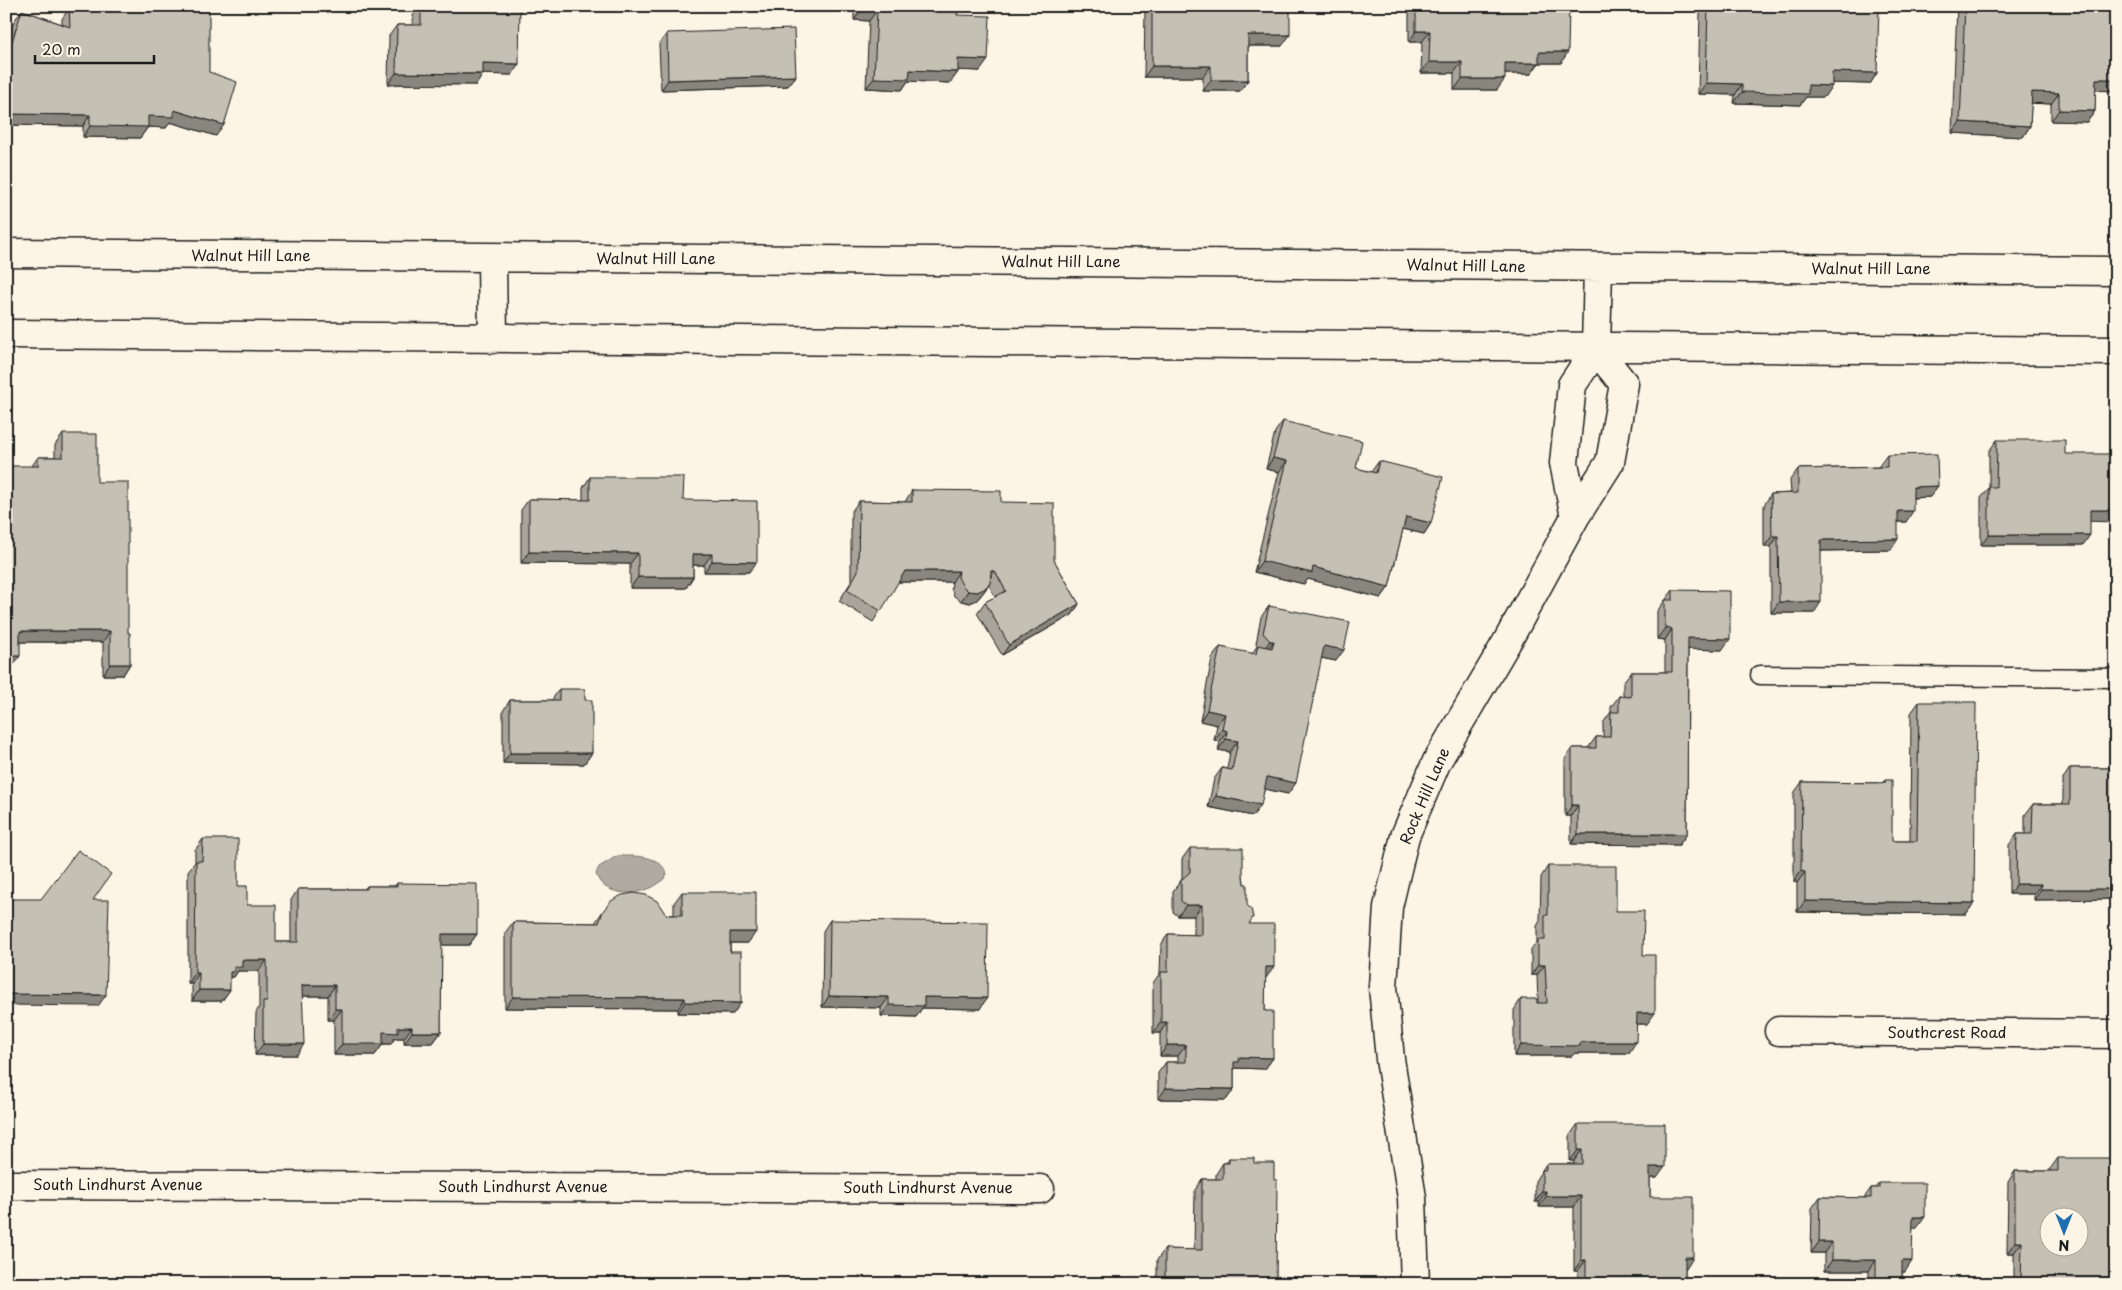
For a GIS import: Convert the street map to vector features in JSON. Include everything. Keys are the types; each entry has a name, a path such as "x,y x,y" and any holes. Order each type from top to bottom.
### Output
{"main road":[{"name":"Walnut Hill Lane","path":"6,254 2116,272"},
{"path":"492,258 493,339"},
{"path":"1575,516 1564,462 1572,385 1596,349 1598,268"},
{"path":"6,334 1596,349 2116,351"},
{"name":"Rock Hill Lane","path":"1414,1284 1412,1198 1390,1059 1383,987 1388,907 1405,836 1437,761 1508,640 1575,516 1610,462 1624,384 1596,349"},
{"name":"Southcrest Road","path":"1779,1032 2116,1034"},
{"name":"South Lindhurst Avenue","path":"6,1185 1040,1189"}],"lane":[{"path":"1760,675 2116,678"}],"shaded area":[{"path":"617,856 639,856 653,860 664,867 667,874 661,881 642,891 630,893 609,889 601,883 596,874 599,867"}],"building":[{"path":"421,6 520,6 519,64 483,63 483,74 396,73 397,25 421,25"},
{"path":"862,6 958,6 957,15 990,16 988,60 958,59 958,72 910,70 909,79 874,78 877,10 862,9"},
{"path":"1152,6 1290,6 1290,35 1248,35 1248,80 1211,80 1211,66 1152,66"},
{"path":"1416,6 1569,6 1568,52 1539,52 1539,63 1505,63 1505,79 1462,79 1462,62 1429,62 1430,31 1416,31"},
{"path":"1708,6 1879,7 1877,73 1832,72 1832,86 1808,85 1808,94 1742,92 1742,84 1706,83"},
{"path":"1965,6 2116,6 2116,79 2096,79 2095,111 2059,110 2059,93 2032,92 2030,126 1960,122"},
{"path":"69,8 209,10 209,72 237,82 224,125 174,110 174,117 148,116 148,127 90,126 90,115 8,114 8,54 22,10 70,27"},
{"path":"794,29 796,76 668,80 667,33"},
{"path":"1283,421 1362,441 1356,468 1376,473 1379,461 1443,477 1431,523 1406,517 1389,587 1313,567 1312,573 1262,561 1287,461 1273,458"},
{"path":"63,434 97,434 97,482 128,482 128,633 130,633 130,664 110,664 110,631 20,631 20,656 14,656 14,659 6,659 6,466 38,466 38,457 63,457"},
{"path":"1997,440 2065,440 2065,454 2116,454 2116,510 2090,510 2090,535 1989,535 1989,487 1996,487"},
{"path":"1937,454 1938,486 1913,487 1913,511 1898,511 1898,539 1821,540 1821,602 1779,602 1778,536 1772,536 1771,494 1798,493 1798,469 1887,467 1887,455"},
{"path":"590,477 684,477 683,500 757,501 757,562 712,561 712,554 693,554 693,577 638,577 638,553 529,552 529,499 590,500"},
{"path":"912,490 1001,491 1001,502 1054,503 1054,560 1079,604 1009,645 985,602 1006,591 995,571 991,571 990,583 984,589 977,592 968,591 962,585 958,577 959,571 905,571 881,611 847,590 858,571 859,501 912,502"},
{"path":"1673,590 1730,591 1730,639 1688,638 1687,834 1578,834 1578,805 1572,805 1572,748 1596,748 1596,737 1610,737 1611,712 1619,712 1619,696 1631,697 1631,672 1672,672 1672,629 1665,628 1665,600 1673,600"},
{"path":"1269,606 1350,622 1344,650 1324,646 1296,783 1267,777 1261,805 1216,796 1222,768 1232,770 1238,741 1226,739 1227,731 1222,729 1225,714 1207,710 1220,647 1256,654 1258,645 1272,648 1274,641 1270,641 1263,633"},
{"path":"559,689 585,689 585,700 592,700 592,753 510,753 510,700 559,700"},
{"path":"1919,702 1976,702 1974,903 1805,901 1805,872 1801,871 1802,782 1885,783 1885,780 1892,780 1892,841 1917,841"},
{"path":"2070,768 2116,768 2116,889 2041,889 2041,884 2016,884 2017,834 2032,834 2033,804 2070,804"},
{"path":"203,839 238,839 238,886 247,886 247,905 276,905 276,942 298,942 298,889 367,889 367,886 397,886 397,883 477,884 477,934 442,934 441,1032 412,1032 412,1027 398,1027 398,1033 383,1032 383,1044 342,1044 342,1009 335,1009 335,985 302,985 304,1044 263,1044 263,1002 267,1002 267,960 242,960 242,967 234,967 234,972 230,972 230,990 199,990 199,973 195,973 196,861 202,861"},
{"path":"1190,848 1243,848 1243,875 1244,884 1247,884 1247,905 1251,909 1253,917 1249,924 1274,924 1274,967 1266,967 1265,1011 1273,1011 1273,1058 1239,1057 1239,1062 1234,1062 1234,1089 1166,1088 1166,1062 1186,1062 1186,1045 1167,1045 1167,1022 1161,1022 1161,972 1168,972 1168,934 1202,935 1202,905 1186,905 1181,901 1181,880 1190,872"},
{"path":"78,850 111,874 93,900 109,900 106,995 6,994 6,899 41,899"},
{"path":"1548,866 1616,866 1616,911 1644,911 1643,955 1655,955 1655,1013 1637,1013 1636,1042 1580,1042 1580,1046 1521,1045 1521,999 1537,999 1537,1003 1547,1003 1545,965 1538,965 1538,940 1545,940 1545,915 1548,915"},
{"path":"682,892 756,892 756,932 730,932 730,952 741,952 741,1003 685,1002 685,998 513,997 513,922 599,923 603,911 611,901 622,895 634,893 646,895 657,901 666,915 682,915"},
{"path":"830,920 988,922 987,998 924,997 924,1006 889,1005 889,997 829,996"},
{"path":"1578,1124 1665,1124 1665,1167 1650,1167 1650,1197 1693,1197 1693,1257 1685,1257 1685,1284 1608,1284 1608,1278 1586,1278 1586,1260 1581,1260 1581,1196 1546,1196 1546,1191 1542,1191 1542,1170 1546,1170 1546,1164 1582,1164 1582,1150 1578,1150"},
{"path":"1229,1158 1254,1158 1254,1163 1274,1163 1274,1180 1277,1180 1276,1284 1165,1284 1165,1249 1202,1250 1202,1179 1223,1179 1223,1163 1229,1163"},
{"path":"2058,1158 2116,1158 2116,1284 2021,1284 2022,1242 2015,1242 2015,1171 2058,1171"},
{"path":"1879,1183 1925,1183 1925,1217 1913,1217 1912,1261 1902,1261 1902,1283 1876,1282 1876,1260 1832,1260 1832,1242 1819,1242 1820,1197 1871,1198 1871,1188 1879,1188"}]}
